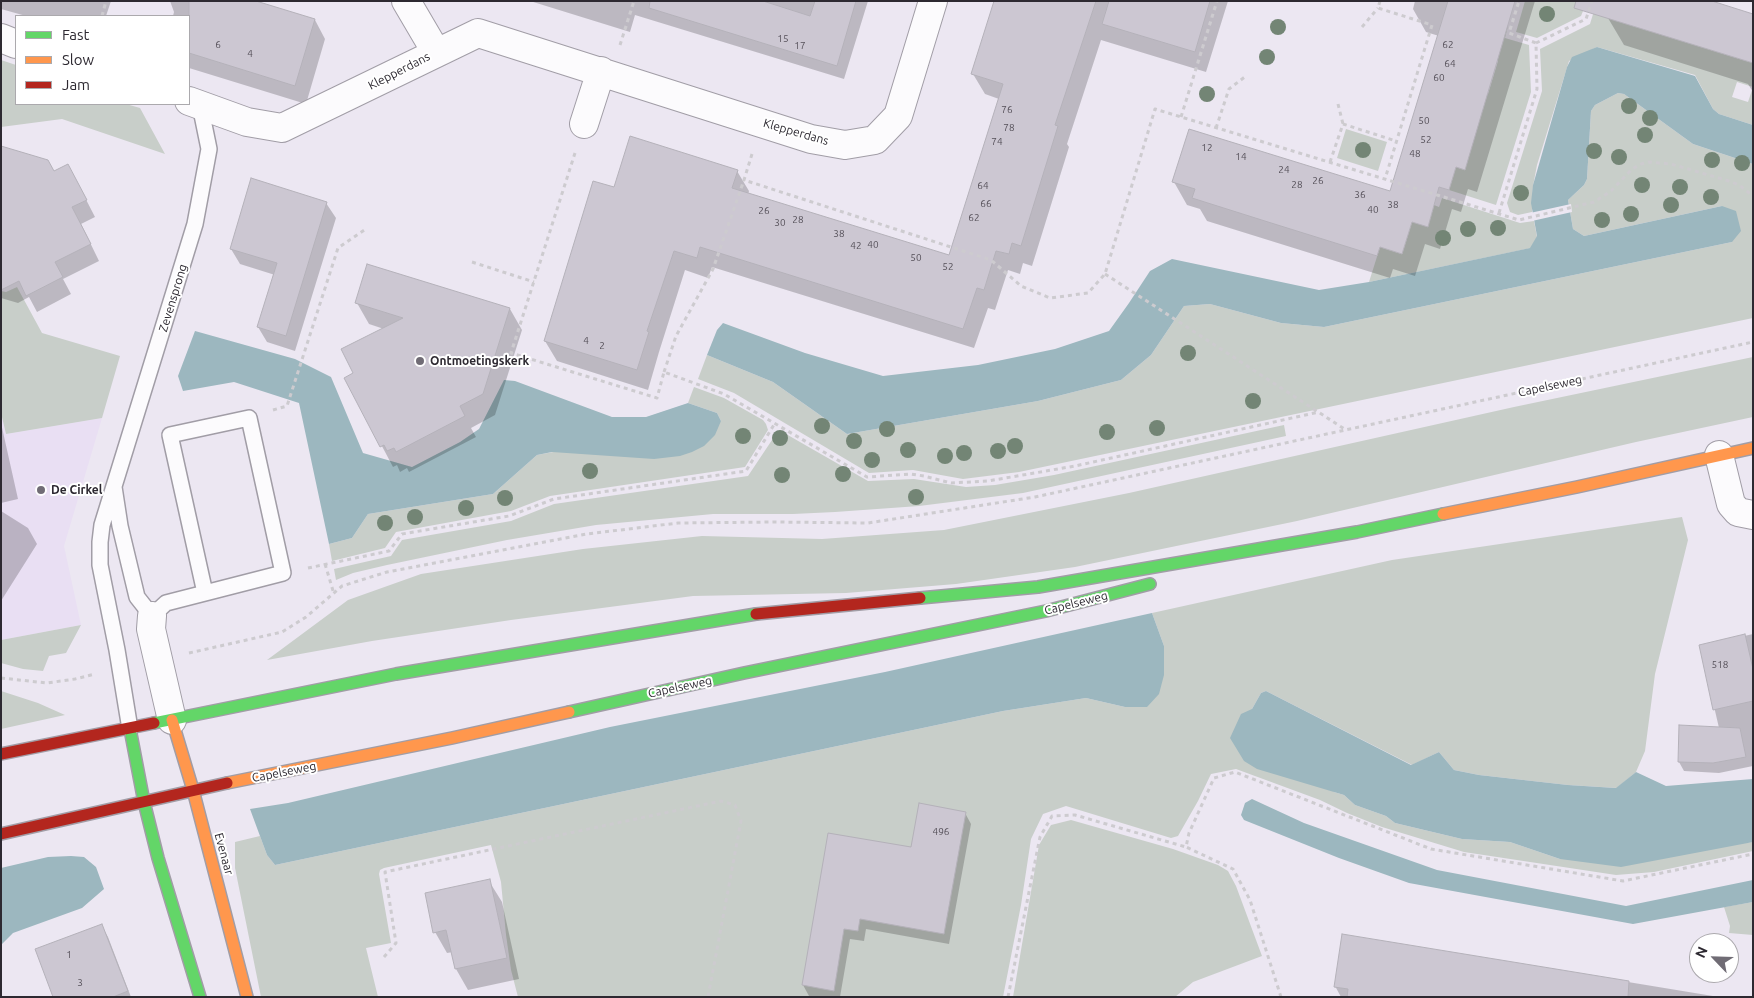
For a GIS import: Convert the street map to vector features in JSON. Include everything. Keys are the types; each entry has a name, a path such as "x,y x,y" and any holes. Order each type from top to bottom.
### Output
{"main road":[{"name":"Capelseweg","path":"1,754 396,674 742,615 1038,587 1357,532 1753,448"},
{"name":"Capelseweg","path":"1215,568 1357,532"},
{"name":"Capelseweg","path":"1,834 193,790 452,738 744,673 1046,611 1159,582"},
{"name":"Evenaar","path":"172,720 193,790 248,997"},
{"path":"130,729 144,802 158,858 200,997"}],"street":[{"path":"406,1 436,52"},
{"name":"Klepperdans","path":"195,103 247,122 282,128 478,33 811,139 845,145 875,140 898,116 933,1"},
{"path":"1,38 15,44"},
{"path":"584,124 606,73"},
{"path":"1718,456 1730,504 1738,512 1753,515"},
{"path":"152,616 151,629 172,720"}],"lane":[{"name":"Zevensprong","path":"130,729 118,650 100,565 100,542 102,525 195,224 209,149 195,103"},
{"path":"152,616 166,603 205,593 283,573 249,418 170,435 205,593"},
{"name":"Zevensprong","path":"114,487 120,526 137,597 152,616"}],"path":[{"path":"102,15 106,1"},
{"path":"606,73 634,1"},
{"path":"1181,117 1217,1"},
{"path":"1362,27 1378,8 1380,1"},
{"path":"1519,1 1509,33 1536,43 1586,19 1592,1"},
{"path":"1378,8 1432,25 1384,179"},
{"path":"1499,213 1537,89 1536,43"},
{"path":"1216,128 1229,89 1246,76"},
{"path":"1330,162 1342,124 1338,104"},
{"path":"744,178 744,180 991,260 1021,286 1050,298 1088,293 1105,274 1155,109 1519,220 1582,205 1602,198 1632,169 1649,162 1671,164 1739,185 1753,196"},
{"path":"584,124 511,353 657,398 676,336 713,269 762,123"},
{"path":"1342,124 1396,141"},
{"path":"288,406 338,248 366,229"},
{"path":"472,262 534,282"},
{"path":"1105,274 1347,430"},
{"name":"Capelseweg","path":"325,564 334,594 342,586 387,572 587,534 678,524 868,523 1035,497 1753,342"},
{"path":"664,372 724,394 867,477 910,474 951,483 988,481 1075,466 1319,412"},
{"path":"283,573 390,551 402,534 509,516 554,499 746,471 775,423"},
{"path":"1186,847 1189,833 1214,778 1235,772 1430,848 1623,881 1753,854"},
{"path":"384,957 396,943 385,872 720,801 736,805 742,821 708,997"},
{"path":"1008,997 1040,837 1052,816 1075,815 1186,847 1234,869 1250,900 1281,997"}],"shaded area":[{"path":"1525,1 1587,1 1581,16 1537,38 1516,32"},
{"path":"1597,1 1608,18 1753,63 1753,87 1753,125 1719,114 1713,109 1695,75 1597,47 1569,61 1537,165 1533,186 1532,212 1518,215 1510,212 1507,203 1542,91 1540,49 1590,24","holes":["1737,82 1753,87 1748,102 1732,97"]},
{"path":"1492,21 1508,26 1505,38 1529,45 1531,92 1496,205 1449,190 1456,167 1465,170 1479,91 1488,94 1498,61 1490,58"},
{"path":"1,60 15,65 15,105 130,105 140,108 165,154 62,119 1,127"},
{"path":"1618,93 1624,94 1693,144 1753,164 1753,318 1019,472 963,479 913,470 869,473 734,393 698,379 707,355 773,382 847,434 1038,401 1121,380 1151,355 1184,306 1210,304 1281,323 1324,327 1732,242 1722,206 1584,236 1573,229 1568,200 1584,185 1587,179 1591,111 1595,105"},
{"path":"1346,129 1387,142 1378,171 1337,158"},
{"path":"1442,198 1520,223 1534,221 1537,237 1531,248 1369,282 1380,247 1402,254 1412,222 1428,226 1434,205 1439,207"},
{"path":"17,287 42,333 120,356 102,418 6,434 1,413 1,291 6,292"},
{"path":"1753,357 1753,417 1636,442 1297,521 1075,567 956,584 846,593 693,596 511,620 372,641 267,660 348,600 421,574 583,549 702,536 822,539 944,530 1129,493 1514,407"},
{"path":"694,387 724,398 763,420 766,424 768,430 745,467 550,496 511,511 396,532 385,548 332,561 329,544 352,538 368,514 493,494 537,455 721,421 717,413 688,403"},
{"name":"De Cirkel","path":"1,413 6,434 102,418 64,546 81,625 1,640"},
{"path":"1284,425 1286,436 1023,493 919,506 793,514 713,514 596,525 507,540 387,565 353,573 336,580 334,569 391,556 402,540 511,521 554,504 748,476 774,437 781,433 786,434 868,481 914,479 966,487 995,485 1054,475"},
{"path":"1682,517 1688,540 1655,674 1645,751 1636,772 1617,788 1568,785 1479,775 1454,770 1439,752 1412,765 1266,691 1261,693 1252,709 1334,792 1344,795 1355,805 1386,816 1395,823 1462,839 1510,842 1560,859 1753,842 1753,851 1654,872 1616,875 1464,852 1382,827 1320,800 1236,769 1211,774 1178,836 1171,838 1066,806 1043,814 1031,839 1021,905 1003,997 518,997 511,970 501,882 491,845 380,870 379,874 391,943 366,948 378,997 261,997 235,868 235,842 260,836 267,855 275,865 1003,711 1086,698 1125,707 1164,646 1152,613 1392,560"},
{"path":"81,625 66,653 49,656 43,671 23,669 1,663 1,640"},
{"path":"1,691 38,703 65,715 1,729"},
{"path":"1071,820 1173,849 1218,865 1228,871 1236,886 1262,956 1193,982 1175,997 1013,997 1039,845 1051,825"},
{"path":"1753,902 1753,935 1729,933 1730,926 1724,907"}],"water":[{"path":"1597,47 1695,76 1713,109 1719,114 1753,125 1753,164 1693,144 1624,94 1618,93 1595,105 1591,111 1587,179 1584,185 1568,200 1573,229 1584,236 1722,206 1736,211 1741,231 1732,242 1324,327 1281,323 1210,304 1184,306 1151,355 1121,380 1038,401 847,434 773,382 707,355 717,330 723,323 805,353 883,376 978,365 1055,349 1109,331 1150,271 1172,259 1319,290 1369,282 1530,248 1537,236 1531,203 1533,185 1567,67 1572,57"},
{"path":"195,331 295,359 331,377 363,453 412,467 460,442 479,429 504,380 515,381 612,417 646,417 688,403 717,413 721,421 715,435 704,446 680,456 654,459 552,452 537,455 493,494 368,514 352,538 329,544 299,403 234,382 183,391 178,376"},
{"path":"1152,613 1164,646 1164,675 1159,694 1147,707 1125,707 1086,698 1003,711 275,865 267,855 250,809 288,803 610,727 885,672"},
{"path":"1266,691 1411,765 1439,752 1454,770 1479,775 1568,785 1616,788 1636,772 1666,786 1753,779 1753,842 1621,867 1560,859 1510,842 1462,839 1395,823 1386,816 1355,805 1344,795 1257,769 1244,761 1230,738 1241,714 1252,709 1261,693"},
{"path":"1252,799 1304,823 1437,870 1626,906 1753,880 1753,902 1633,924 1409,883 1339,858 1244,820 1241,815 1245,803"},
{"path":"48,857 84,857 96,867 104,889 82,908 13,933 1,945 1,868"}],"pier":[{"path":"1571,204 1572,212 1532,221 1530,213"}],"building":[{"path":"189,1 256,1 315,19 295,86 190,53"},
{"path":"650,1 763,1 810,16 815,1 856,1 837,66 649,8"},
{"path":"994,1 1096,1 1055,125 1058,126 1021,246 1012,243 1009,254 996,251 984,290 977,288 963,329 700,247 697,258 674,251 647,331 649,332 637,370 544,341 593,181 614,187 630,136 738,170 732,188 949,255 1003,84 971,74"},
{"path":"1109,1 1210,1 1195,52 1102,24"},
{"path":"1448,1 1515,1 1465,170 1456,167 1449,190 1439,187 1428,227 1412,222 1402,254 1380,247 1377,256 1268,222 1192,198 1195,189 1172,182 1189,129 1390,191"},
{"path":"1576,1 1712,1 1753,14 1753,63 1574,8"},
{"path":"1,146 48,160 54,171 68,164 87,200 72,207 91,244 55,262 63,277 26,296 19,281 1,290"},
{"path":"251,178 327,202 286,336 257,327 277,263 230,249"},
{"name":"Ontmoetingskerk","path":"367,264 510,308 483,394 460,406 465,416 396,452 394,448 387,451 384,445 380,447 344,378 353,373 341,349 403,318 355,303"},
{"path":"1745,634 1753,669 1753,701 1713,710 1699,645"},
{"path":"1679,725 1740,728 1746,757 1713,763 1678,762"},
{"path":"919,803 966,812 944,934 860,919 858,931 844,929 834,991 802,985 828,833 911,847"},
{"path":"490,879 507,958 455,969 446,930 433,933 425,893"},
{"path":"102,924 128,991 113,997 53,997 35,949"},
{"path":"1342,934 1629,981 1628,997 1347,997 1348,989 1334,987"}],"traffic: fast":[{"path":"920,598 1038,587 1357,532 1443,514"},
{"path":"569,712 744,673 1046,611 1150,584"},
{"path":"154,723 396,674 756,614"},
{"path":"130,729 144,802 158,858 200,997"}],"traffic: slow":[{"path":"1443,514 1753,448"},
{"path":"227,783 452,738 569,712"},
{"path":"172,720 193,790 247,997"}],"traffic: jam":[{"path":"756,614 920,598"},
{"path":"1,754 154,723"},
{"path":"1,834 227,783"}],"place":[{"name":"Ontmoetingskerk","path":"420,361"},
{"name":"De Cirkel","path":"41,490"}]}
